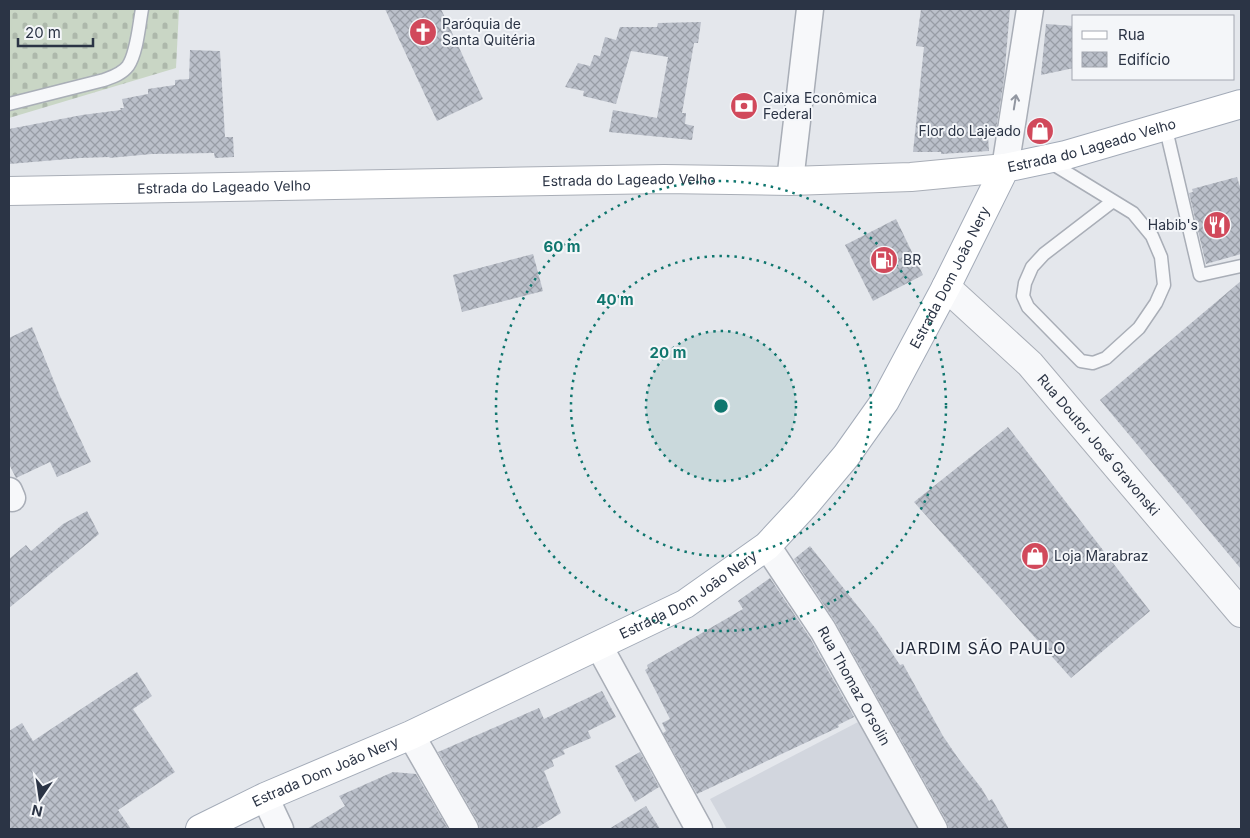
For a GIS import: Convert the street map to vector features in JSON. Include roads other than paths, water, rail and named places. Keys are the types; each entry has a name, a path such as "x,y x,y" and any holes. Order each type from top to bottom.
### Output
{"main road":[{"name":"Estrada do Lageado Velho","path":"9,191 664,179 790,181 911,177 1005,168 1046,160 1241,104"},
{"name":"Estrada Dom João Nery","path":"200,829 265,797 410,735 685,604 767,546 805,505 846,456 885,401 946,287 1005,168"}],"street":[{"path":"790,181 810,9"},
{"path":"1005,168 1030,9"},
{"name":"Rua Doutor José Gravonski","path":"946,287 1030,364 1241,613"},
{"name":"Rua Thomaz Orsolin","path":"767,546 823,630 934,829"},
{"path":"599,646 700,829"},
{"path":"410,735 465,829"},
{"path":"265,797 280,829"}],"lane":[{"path":"9,104 104,80 118,74 128,66 134,52 142,9"},
{"path":"1165,125 1200,275 1241,266"},
{"path":"1046,160 1133,213 1152,236 1160,257 1164,285 1156,303 1139,328 1106,358 1093,363 1081,361 1028,307 1023,296 1025,283 1032,267 1044,254 1113,201"}],"place":[{"name":"Paróquia de Santa Quitéria","path":"423,32"},
{"name":"Caixa Econômica Federal","path":"744,106"},
{"name":"Flor do Lajeado","path":"1040,131"},
{"name":"Habib's","path":"1217,225"},
{"name":"BR","path":"884,260"},
{"name":"Loja Marabraz","path":"1035,556"}],"district":[{"name":"JARDIM SÃO PAULO","path":"981,648"}]}
